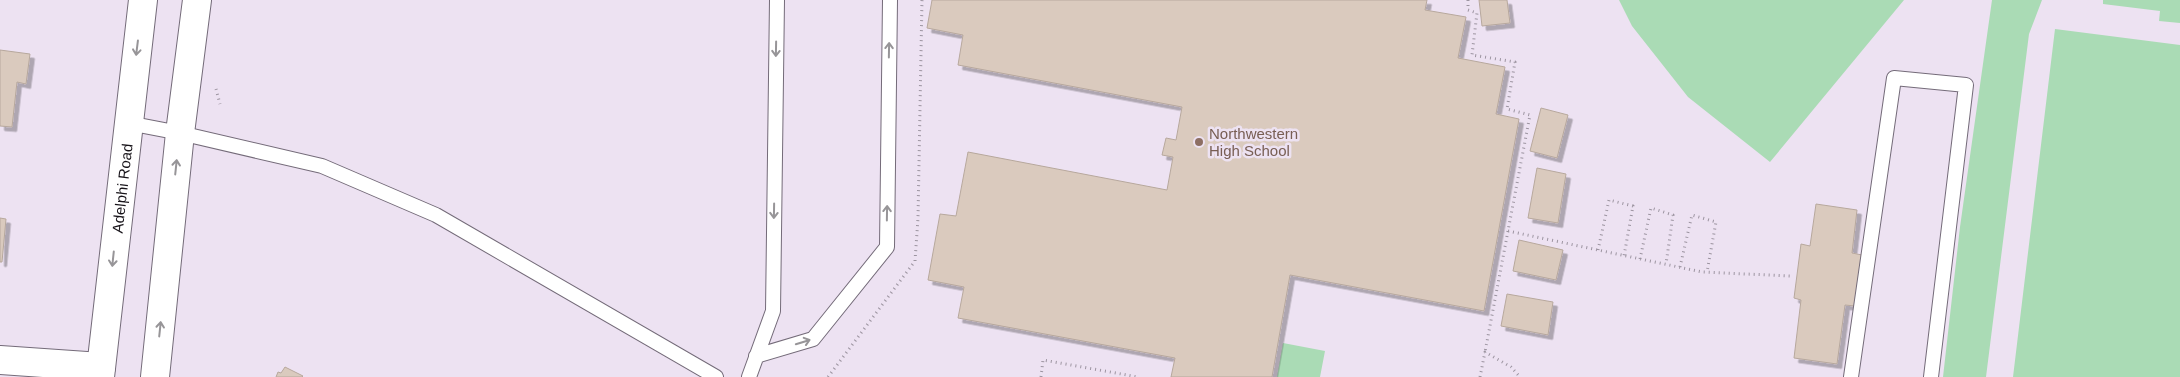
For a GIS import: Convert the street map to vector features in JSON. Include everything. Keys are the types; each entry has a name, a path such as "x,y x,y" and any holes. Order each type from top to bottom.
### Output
{"main road":[{"name":"Adelphi Road","path":"101,372 143,0"},
{"path":"155,377 180,133 196,0"},
{"path":"0,360 101,372"}],"lane":[{"path":"749,377 773,311 777,0"},
{"path":"756,356 813,339 886,248 890,0"},
{"path":"1851,377 1894,78 1966,85 1931,377"},
{"path":"128,124 180,133 322,166 436,215 716,377"}],"path":[{"path":"1468,0 1468,10 1476,12 1472,55 1515,62 1507,109 1530,115 1480,377"},
{"path":"1598,250 1609,200 1634,206 1624,256"},
{"path":"1640,259 1651,208 1673,214 1666,264"},
{"path":"1680,267 1692,215 1716,222 1707,272"},
{"path":"1508,231 1707,272 1790,276"},
{"path":"1485,352 1511,367 1520,377"},
{"path":"1041,377 1043,360 1138,377"}],"green space":[{"path":"1619,0 1904,0 1770,162 1688,97 1632,26"},
{"path":"1992,0 2042,0 2029,34 1986,377 1943,377 1960,227"},
{"path":"2103,0 2180,0 2180,23 2159,21 2160,11 2103,4"},
{"path":"2055,29 2180,45 2180,377 2013,377"},
{"path":"1283,343 1325,351 1320,377 1277,377"}],"building":[{"name":"Northwestern High School","path":"932,0 1427,0 1425,10 1466,17 1458,58 1505,67 1496,114 1519,119 1484,311 1290,275 1272,377 1171,377 1175,358 958,318 964,287 928,280 940,214 956,216 968,152 1167,190 1173,157 1162,155 1166,138 1176,140 1182,107 958,65 963,35 927,28"},
{"path":"1479,0 1507,0 1510,23 1482,26"},
{"path":"0,50 30,54 26,84 17,82 12,127 0,126"},
{"path":"1541,108 1568,115 1557,158 1530,151"},
{"path":"1537,168 1566,174 1558,223 1528,218"},
{"path":"1816,204 1857,210 1852,253 1862,255 1855,306 1845,305 1837,364 1794,358 1801,300 1794,298 1801,244 1810,246"},
{"path":"0,218 6,219 2,262 0,262"},
{"path":"1519,240 1563,250 1556,280 1513,271"},
{"path":"1507,294 1553,302 1548,335 1501,326"},
{"path":"285,367 303,376 276,377 278,372 281,373"}],"place":[{"name":"Northwestern High School","path":"1199,142"}]}
